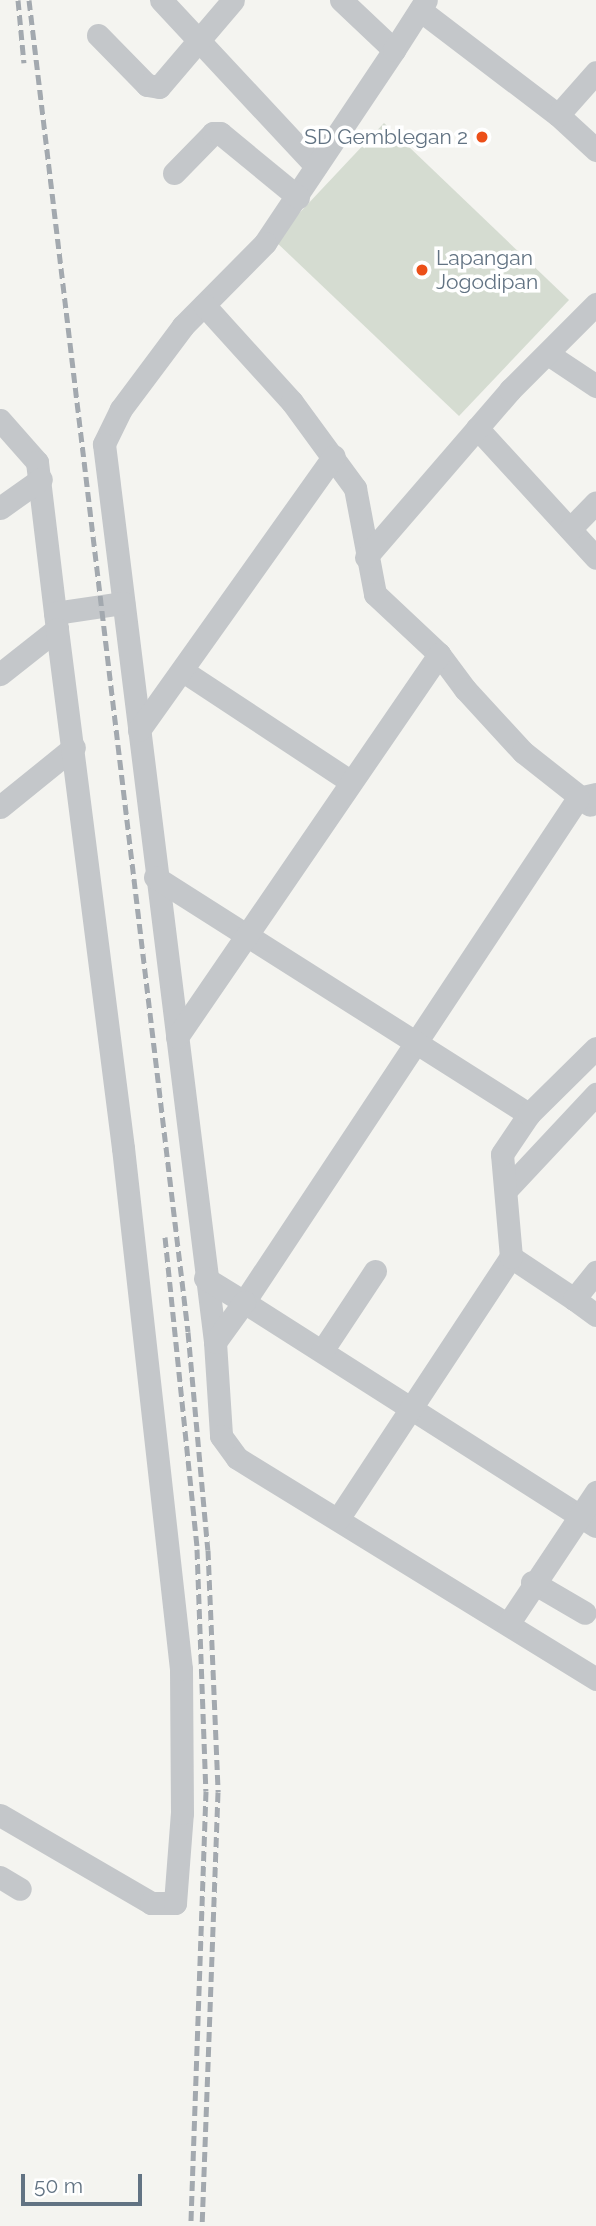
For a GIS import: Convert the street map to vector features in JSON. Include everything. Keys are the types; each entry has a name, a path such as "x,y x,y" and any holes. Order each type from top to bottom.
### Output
{"street":[{"path":"161,0 316,166"},
{"path":"98,36 154,89 233,0"},
{"path":"341,0 394,50"},
{"path":"595,1676 229,1452 221,1436 215,1342 155,877 104,444 121,409 204,305 254,255 298,197 423,5 558,115 596,150"},
{"path":"558,115 596,72"},
{"path":"174,173 213,133 220,133 298,197"},
{"path":"366,557 477,428 596,304"},
{"path":"204,305 334,456 362,508 366,557 375,594 439,654 465,689 523,752 590,800 414,1042 215,1342"},
{"path":"548,354 596,386"},
{"path":"0,420 37,462 41,479 56,621 74,747 181,1668 182,1813 175,1903 151,1903 0,1815"},
{"path":"477,428 595,556"},
{"path":"139,730 334,456"},
{"path":"0,508 41,479"},
{"path":"570,529 596,502"},
{"path":"0,674 56,621 123,603"},
{"path":"177,1037 350,780 439,654"},
{"path":"183,671 350,780"},
{"path":"0,807 74,747"},
{"path":"155,877 414,1042 570,1123"},
{"path":"338,1519 512,1257 508,1188 502,1154 536,1106 596,1048"},
{"path":"508,1188 596,1094"},
{"path":"512,1257 596,1315"},
{"path":"322,1351 375,1271"},
{"path":"574,1299 596,1272"},
{"path":"205,1278 588,1521"},
{"path":"508,1624 532,1582 588,1521 596,1492"},
{"path":"532,1582 585,1614"},
{"path":"0,1877 20,1889"}],"shaded area":[{"name":"Lapangan Jogodipan","path":"384,123 569,300 459,416 274,240"}],"railway":[{"path":"18,0 24,63"},
{"path":"29,0 188,1332 208,1550 218,1792 202,2226"},
{"path":"165,1237 197,1549 206,1791 191,2226"}],"place":[{"name":"SD Gemblegan 2","path":"482,137"},
{"name":"Lapangan Jogodipan","path":"422,270"}]}
